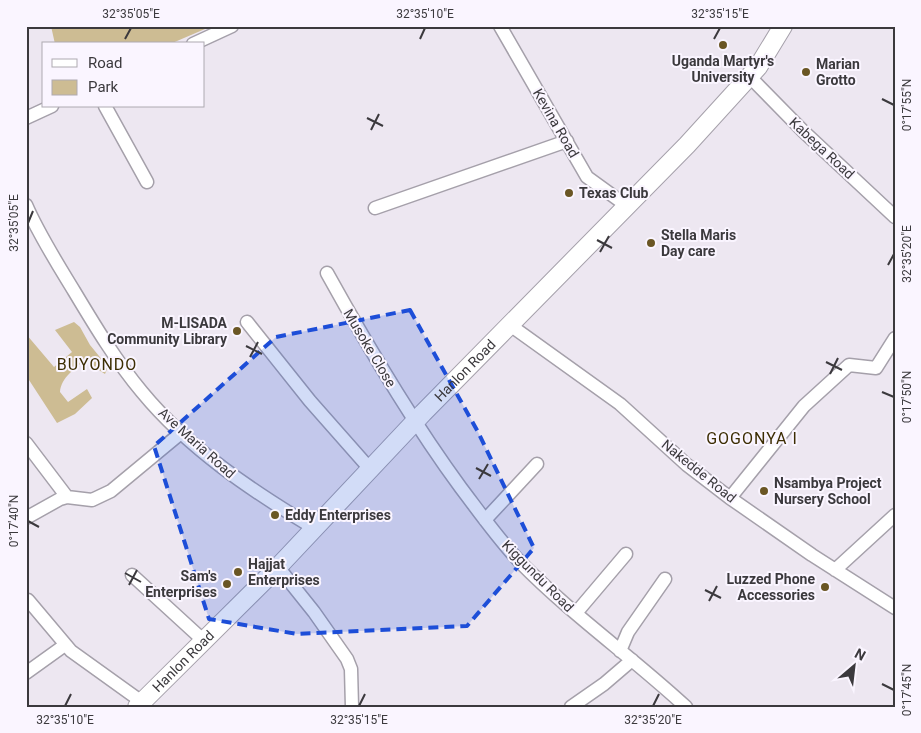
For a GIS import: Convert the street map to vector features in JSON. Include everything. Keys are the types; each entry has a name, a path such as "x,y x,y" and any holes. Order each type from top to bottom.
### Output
{"main road":[{"name":"Hanlon Road","path":"139,705 278,566 415,422 687,145 750,77 764,58 782,26"}],"street":[{"path":"197,42 232,26"},
{"name":"Kevina Road","path":"500,26 587,177 627,206"},
{"name":"Kabega Road","path":"750,77 803,131 895,217"},
{"path":"26,118 48,108"},
{"path":"106,108 147,182"},
{"path":"375,208 567,141"},
{"name":"Ave Maria Road","path":"26,205 31,230 106,344 142,392 181,433 238,480 314,528"},
{"name":"Musoke Close","path":"327,273 415,422"},
{"path":"247,322 310,401 370,469"},
{"name":"Nakedde Road","path":"510,325 620,404 687,465 730,498 835,570 895,608"},
{"path":"730,498 804,406 849,365 876,368 895,338"},
{"name":"Kiggundu Road","path":"415,422 486,520 519,561 576,614 632,660 682,705"},
{"path":"26,518 60,499 67,497 92,500 111,491 181,433"},
{"path":"26,443 67,497"},
{"path":"486,520 536,464"},
{"path":"835,570 895,515"},
{"path":"576,614 626,554"},
{"path":"278,566 314,612 347,659 351,669 352,707"},
{"path":"132,575 203,640"},
{"path":"620,651 628,632 665,579"},
{"path":"28,600 75,654 139,705"},
{"path":"26,673 65,644"},
{"path":"571,707 604,684 632,660"}],"highlighted area":[{"path":"410,310 478,432 534,548 467,626 297,634 209,619 154,446 276,337"}],"green space":[{"path":"51,26 212,26 175,42 55,42"},
{"path":"74,322 80,327 90,345 108,367 105,374 94,367 87,358 70,373 63,382 60,392 68,402 87,389 92,398 75,414 57,423 29,380 26,380 26,334 54,367 72,352 55,330"}],"place":[{"name":"Uganda Martyr's University","path":"723,45"},
{"name":"Marian Grotto","path":"806,72"},
{"name":"Texas Club","path":"569,193"},
{"name":"Stella Maris Day care","path":"651,243"},
{"name":"M-LISADA Community Library","path":"237,331"},
{"name":"Nsambya Project Nursery School","path":"764,491"},
{"name":"Eddy Enterprises","path":"275,515"},
{"name":"Hajjat Enterprises","path":"238,572"},
{"name":"Sam's Enterprises","path":"227,584"},
{"name":"Luzzed Phone Accessories","path":"825,587"}],"district":[{"name":"BUYONDO","path":"97,364"},
{"name":"GOGONYA I","path":"752,438"}]}
